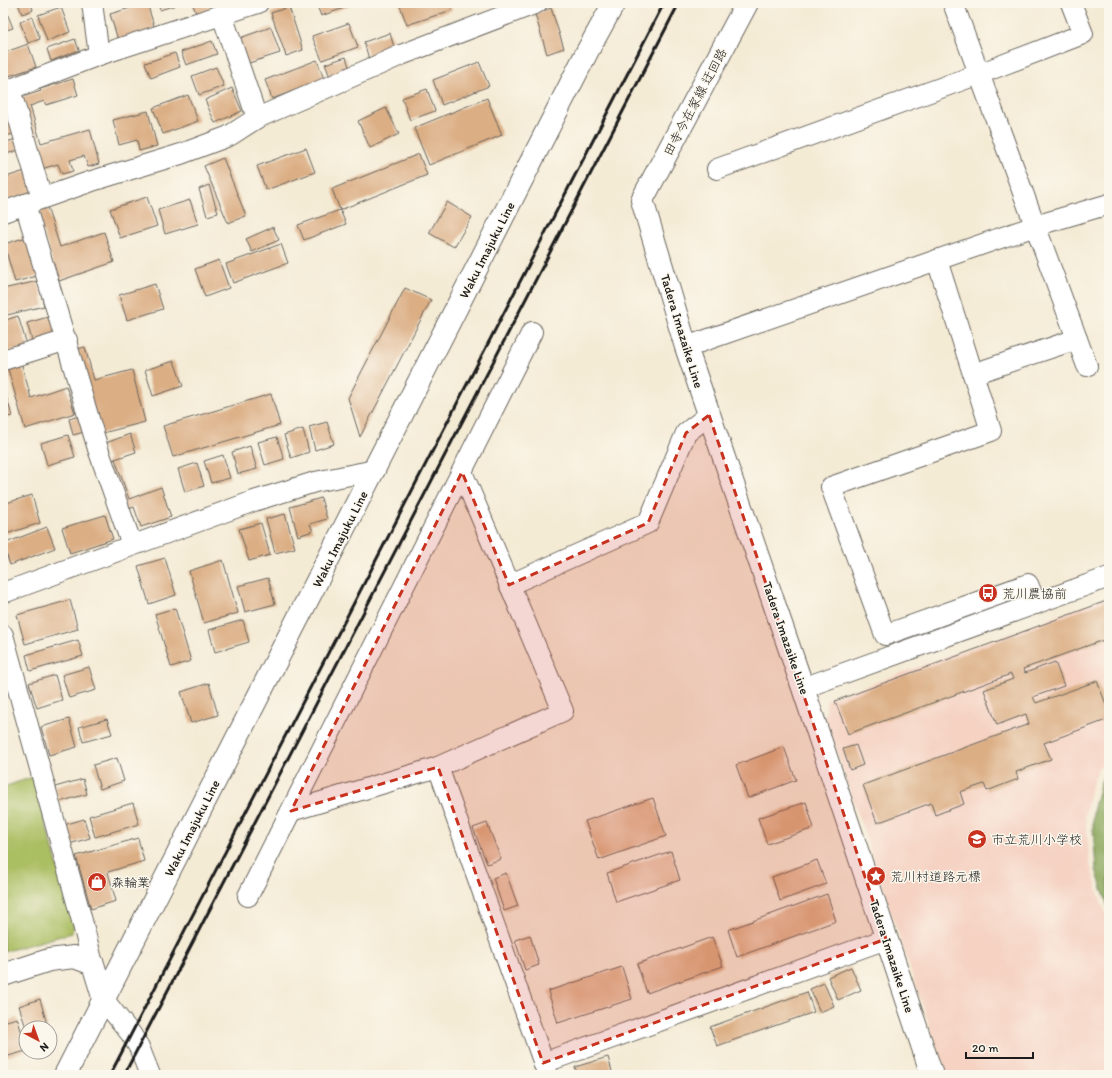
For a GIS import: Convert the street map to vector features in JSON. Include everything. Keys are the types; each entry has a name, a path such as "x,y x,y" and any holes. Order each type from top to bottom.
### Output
{"main road":[{"name":"Waku Imajuku Line","path":"66,1075 588,50 614,3"},
{"name":"田寺今在家線 迂回路","path":"642,200 747,3"},
{"name":"Tadera Imazaike Line","path":"642,200 686,347 803,688 932,1075"},
{"path":"3,975 49,960 74,957 92,964 104,1000"}],"street":[{"path":"92,3 99,56"},
{"path":"132,545 98,449 67,340 6,90 99,56 258,3"},
{"path":"3,212 181,154 229,136 257,118 401,55 536,3"},
{"path":"953,3 1087,366"},
{"path":"716,169 979,74 1083,34 1071,3"},
{"path":"222,15 257,118"},
{"path":"686,347 1035,226 1109,204"},
{"path":"937,260 991,431 831,487 886,635 1028,584 1036,604"},
{"path":"248,896 532,332"},
{"path":"973,374 1077,338"},
{"path":"3,360 67,340"},
{"path":"510,585 648,523 686,433 709,415"},
{"path":"3,593 254,501 315,482 375,470"},
{"path":"291,811 438,767 563,711 462,472"},
{"path":"803,688 1109,577"},
{"path":"3,635 81,917 92,964"},
{"path":"438,767 546,1069 886,939"},
{"path":"104,1000 135,1041 150,1075"}],"highlighted area":[{"path":"709,415 886,939 543,1063 438,767 291,811 462,472 509,585 648,523 686,433"}],"shaded area":[{"name":"市立荒川小学校","path":"1109,597 1109,754 1098,769 1090,790 1085,817 1090,864 1109,923 1109,1075 946,1075 825,717 827,700"}],"green space":[{"path":"1109,764 1109,910 1096,870 1093,811 1100,784"},
{"path":"33,777 74,925 72,933 3,952 3,787"}],"building":[{"path":"3,3 13,28 3,31"},
{"path":"18,3 31,3 33,10 22,14"},
{"path":"147,3 155,29 118,40 110,14"},
{"path":"158,3 182,3 160,10"},
{"path":"199,3 209,3 213,12 198,18 193,5"},
{"path":"214,3 236,3 217,10"},
{"path":"316,3 346,3 347,7 321,16"},
{"path":"399,3 449,3 452,10 407,25"},
{"path":"61,7 70,32 47,41 38,15"},
{"path":"289,7 303,50 286,56 271,13"},
{"path":"551,8 564,48 547,54 535,14"},
{"path":"32,17 40,39 28,43 20,22"},
{"path":"349,23 358,47 322,60 312,36"},
{"path":"271,27 280,53 246,64 237,39"},
{"path":"390,33 395,51 369,59 364,42"},
{"path":"75,39 79,50 51,61 47,49"},
{"path":"212,41 217,54 186,65 181,52"},
{"path":"28,44 36,67 6,77 3,69 3,53"},
{"path":"175,53 180,67 151,78 145,63"},
{"path":"346,57 350,70 330,77 325,64"},
{"path":"317,60 324,79 272,99 265,80"},
{"path":"479,62 489,86 442,105 433,80"},
{"path":"216,67 224,86 199,95 192,76"},
{"path":"73,79 78,95 46,105 44,101 30,106 41,143 90,129 99,164 88,167 84,156 70,160 73,171 62,174 58,164 38,170 16,99 41,91 40,89"},
{"path":"232,88 242,111 215,123 205,100"},
{"path":"427,89 435,111 410,120 402,98"},
{"path":"188,95 198,121 163,134 153,108"},
{"path":"487,98 502,135 429,165 414,128"},
{"path":"8,106 16,133 3,137 3,108"},
{"path":"386,108 399,134 370,148 358,121"},
{"path":"148,111 157,146 139,151 137,140 119,145 113,120"},
{"path":"16,139 19,150 3,155 3,143"},
{"path":"306,148 315,172 266,190 257,166"},
{"path":"419,154 427,175 340,210 332,189"},
{"path":"223,158 246,216 228,223 204,166"},
{"path":"28,170 34,193 3,202 3,178"},
{"path":"209,185 218,213 207,216 199,189"},
{"path":"147,197 157,226 120,238 110,209"},
{"path":"190,200 198,224 165,234 158,210"},
{"path":"447,202 472,217 454,247 429,233"},
{"path":"47,207 60,247 104,232 114,262 59,281 36,210"},
{"path":"340,210 346,224 304,240 298,225"},
{"path":"273,227 279,240 252,252 246,239"},
{"path":"30,236 41,275 15,282 4,244"},
{"path":"281,244 288,263 233,283 226,264"},
{"path":"219,260 229,288 205,297 195,269"},
{"path":"38,281 44,306 3,316 3,289"},
{"path":"155,284 163,309 127,320 119,295"},
{"path":"405,288 431,300 360,437 348,398"},
{"path":"55,315 62,338 34,347 27,323"},
{"path":"18,316 28,348 3,352 3,321"},
{"path":"85,347 94,380 132,370 145,422 99,434 77,349"},
{"path":"174,361 183,386 153,396 145,370"},
{"path":"22,365 31,398 66,386 75,413 25,429 8,369"},
{"path":"3,385 12,416 3,418"},
{"path":"271,394 280,425 173,457 163,426"},
{"path":"83,415 88,431 73,435 69,419"},
{"path":"327,422 334,444 315,450 309,427"},
{"path":"303,429 309,452 291,458 284,435"},
{"path":"130,434 136,452 109,461 103,444"},
{"path":"68,435 75,457 47,465 41,443"},
{"path":"277,437 284,459 265,465 258,442"},
{"path":"250,446 257,469 238,474 232,452"},
{"path":"223,455 230,478 211,483 204,461"},
{"path":"115,459 129,499 161,487 171,517 141,527 134,507 124,511 107,462"},
{"path":"197,463 204,486 185,492 178,469"},
{"path":"32,495 40,523 3,535 3,504"},
{"path":"321,498 327,519 310,524 313,531 298,536 290,507"},
{"path":"285,514 295,548 275,553 266,519"},
{"path":"105,515 113,539 70,553 62,528"},
{"path":"261,523 270,555 249,561 239,529"},
{"path":"47,527 55,548 10,565 3,544"},
{"path":"165,558 176,595 149,604 138,566"},
{"path":"223,560 238,613 204,623 189,571"},
{"path":"268,578 275,604 245,612 238,586"},
{"path":"70,600 78,629 25,644 17,615"},
{"path":"1109,600 1109,638 1023,669 1025,673 1055,662 1064,686 1033,697 1036,703 1097,681 1109,712 1109,719 1044,743 1051,759 1016,772 1018,779 987,791 984,784 960,792 964,804 935,815 931,803 877,823 863,785 1029,724 1026,714 997,725 984,690 1013,679 1011,674 848,734 835,701"},
{"path":"175,608 191,661 171,667 155,614"},
{"path":"243,620 249,642 215,652 209,630"},
{"path":"78,640 83,656 30,671 26,655"},
{"path":"89,667 96,690 69,698 62,675"},
{"path":"55,675 62,700 37,708 29,683"},
{"path":"209,683 218,715 191,723 181,692"},
{"path":"69,719 77,747 49,755 41,727"},
{"path":"107,719 112,734 83,742 79,727"},
{"path":"856,745 863,765 850,770 843,749"},
{"path":"784,747 796,780 748,798 736,765"},
{"path":"117,758 124,781 100,789 93,765"},
{"path":"83,779 87,794 59,802 55,787"},
{"path":"653,798 666,836 599,860 585,821"},
{"path":"806,802 814,828 767,844 758,818"},
{"path":"133,803 139,824 95,837 89,816"},
{"path":"84,819 90,838 69,844 64,825"},
{"path":"487,823 501,859 487,864 473,828"},
{"path":"138,838 144,861 108,872 116,901 91,909 76,856"},
{"path":"671,851 680,880 616,902 607,873"},
{"path":"817,860 826,884 780,901 772,877"},
{"path":"506,873 518,906 504,911 493,878"},
{"path":"827,894 836,921 737,957 728,930"},
{"path":"530,935 539,965 525,970 515,940"},
{"path":"712,937 723,966 647,993 637,964"},
{"path":"622,967 632,999 558,1023 548,991"},
{"path":"851,967 861,990 838,1000 828,977"},
{"path":"824,983 834,1006 820,1012 810,989"},
{"path":"807,992 814,1012 717,1046 710,1027"},
{"path":"40,999 46,1020 23,1020 19,1006"},
{"path":"17,1018 18,1021 18,1053 5,1057 3,1050 3,1022"},
{"path":"608,1057 613,1075 578,1075 575,1067"}],"railway":[{"path":"110,1075 664,3"},
{"path":"124,1075 679,3"}],"place":[{"name":"荒川農協前","path":"988,593"},
{"name":"市立荒川小学校","path":"977,839"},
{"name":"荒川村道路元標","path":"876,876"},
{"name":"森輪業","path":"97,882"}]}
